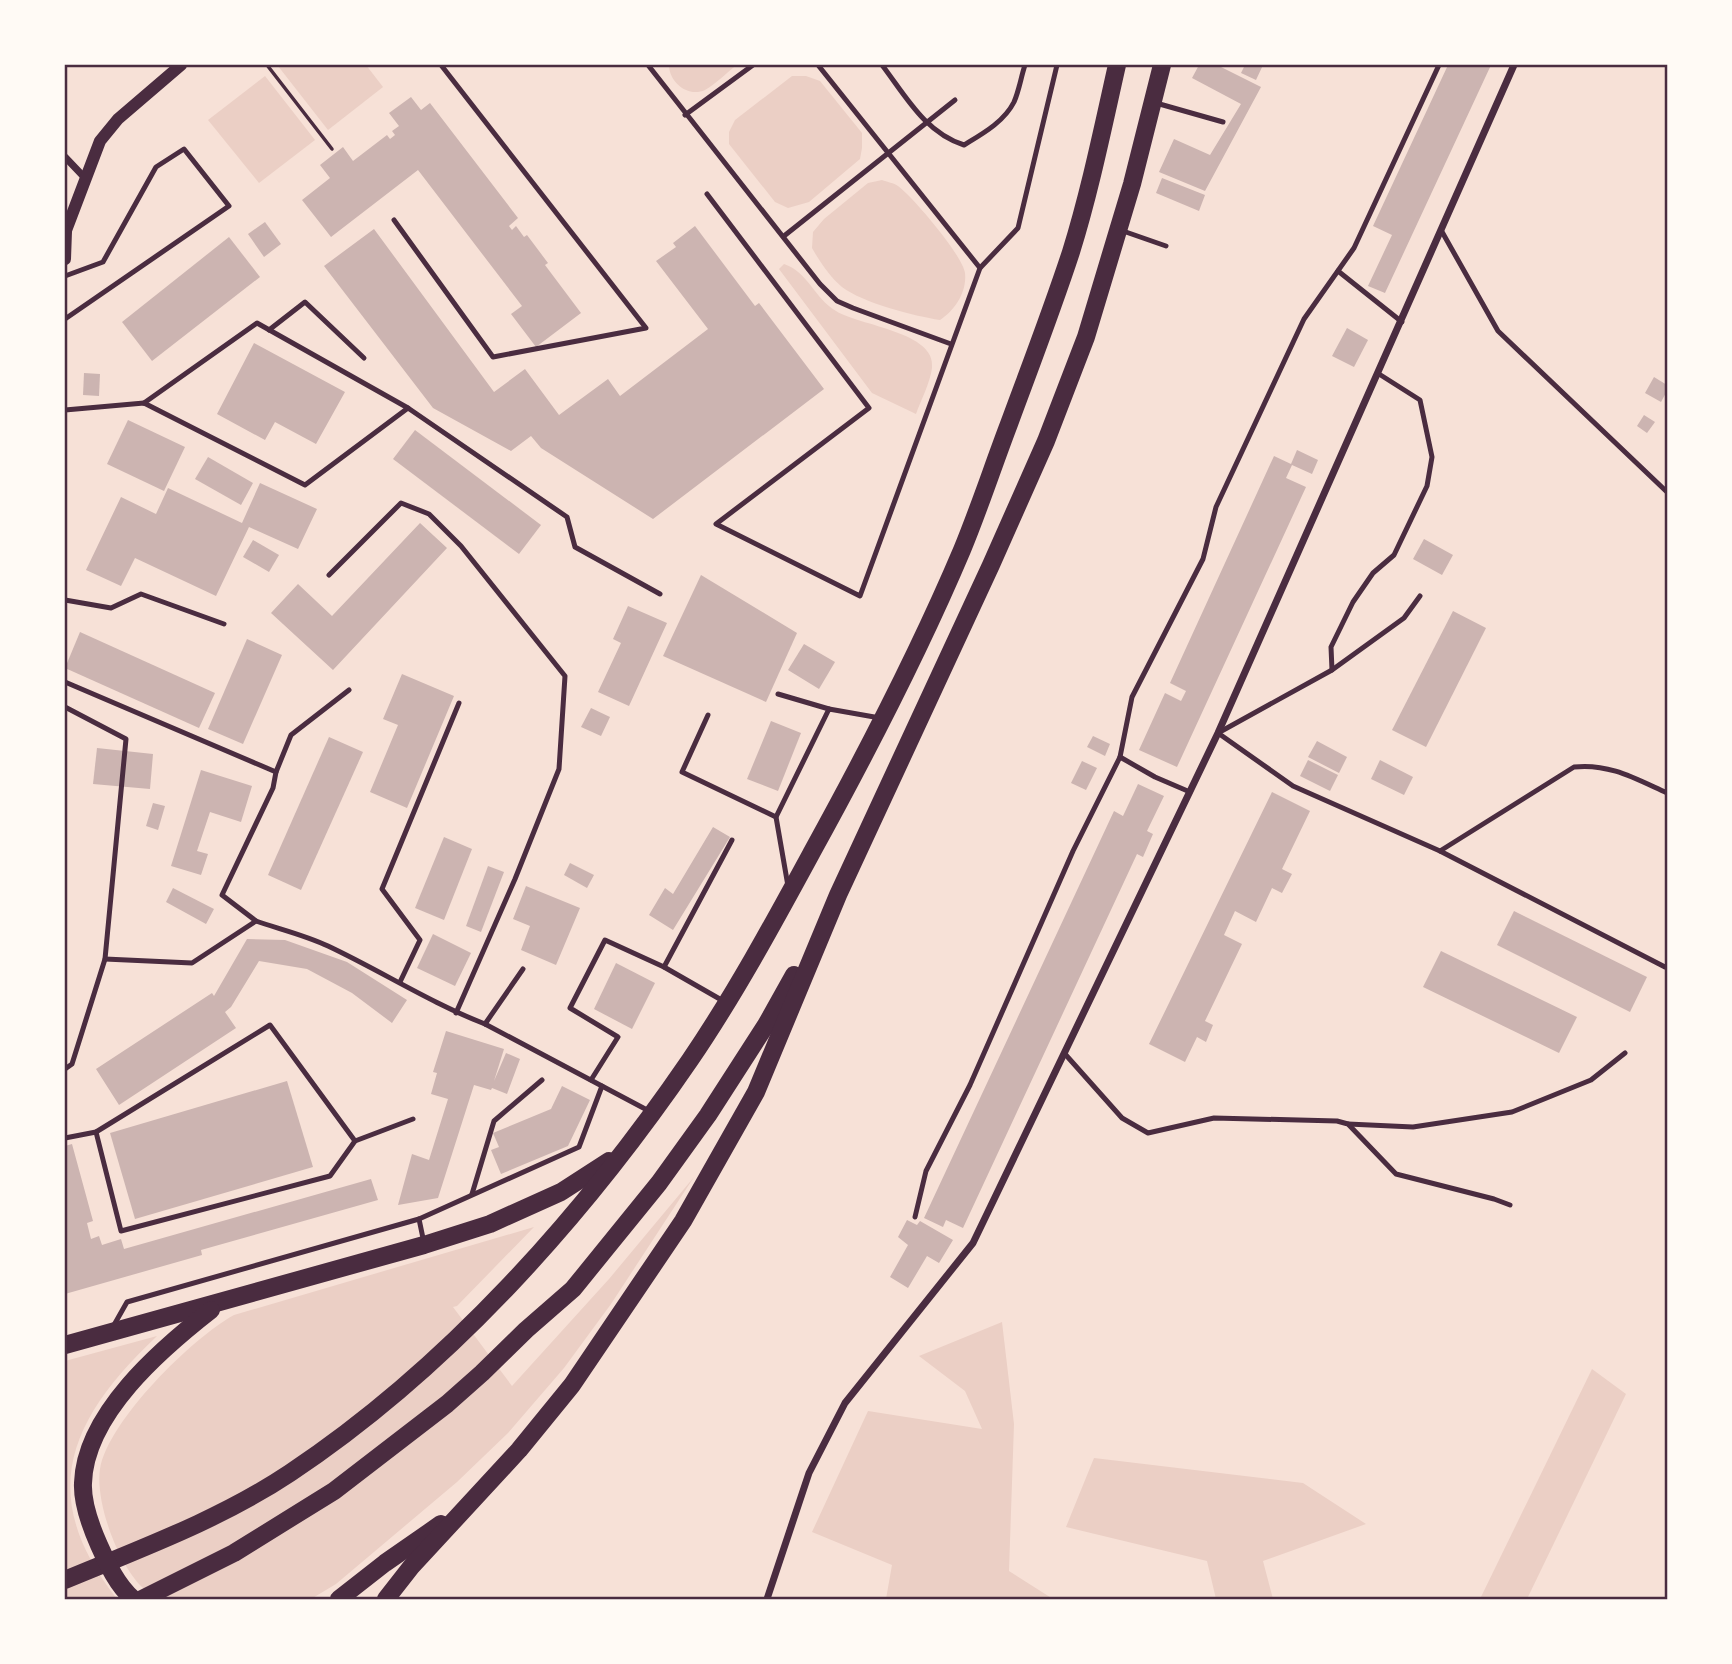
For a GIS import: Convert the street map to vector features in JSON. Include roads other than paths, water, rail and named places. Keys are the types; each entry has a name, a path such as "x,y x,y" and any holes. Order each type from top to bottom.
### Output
{"main road":[{"path":"65,1580 230,1510 292,1472 363,1420 465,1331 551,1238 623,1152 692,1057 790,893 883,719 963,547 1072,250 1117,65"},
{"path":"386,1599 411,1567 544,1423 684,1221 756,1092 838,895 986,578 1046,441 1086,337 1119,230 1162,65"},
{"path":"142,1599 234,1553 334,1491 396,1446 447,1404 573,1289 675,1160 766,1025 838,895"},
{"path":"65,1346 424,1245 489,1224 561,1192 623,1152"},
{"path":"133,1599 121,1589 93,1532 83,1484 88,1456 97,1432 124,1392 154,1360 219,1303"},
{"path":"339,1599 385,1563 470,1504"}],"street":[{"path":"65,259 65,232 100,141 118,119 181,65"},
{"path":"766,1599 809,1473 845,1403 974,1243 1218,733 1514,65"},
{"path":"65,157 85,178"}],"lane":[{"path":"394,220 493,357 646,328 442,65"},
{"path":"648,65 820,284 837,301 951,344"},
{"path":"685,115 753,65"},
{"path":"818,65 980,268"},
{"path":"881,65 926,123 952,141 964,145 985,133 1003,117 1014,102 1025,65"},
{"path":"706,194 869,408 716,524 860,596 980,268 1018,228 1057,65"},
{"path":"915,1217 926,1171 970,1085 1073,851 1120,757 1132,697 1203,559 1216,507 1304,319 1354,248 1439,65"},
{"path":"783,236 955,100"},
{"path":"1153,102 1223,122"},
{"path":"65,276 103,261 156,167 184,149 229,206 65,319"},
{"path":"1119,230 1166,246"},
{"path":"1441,230 1498,331 1667,492"},
{"path":"1338,271 1402,322"},
{"path":"269,330 305,302 364,358"},
{"path":"65,410 144,403 257,323 408,408 567,517 575,547 660,594"},
{"path":"1332,670 1331,647 1353,602 1373,573 1394,555 1427,486 1432,466 1420,400 1379,374"},
{"path":"144,403 305,485 408,408"},
{"path":"329,575 401,503 429,514 461,546 565,676 559,769 515,880 456,1013"},
{"path":"65,600 111,608 141,594 225,624"},
{"path":"1419,596 1404,618 1332,670 1218,733 1293,786 1440,851 1665,967"},
{"path":"65,682 276,772"},
{"path":"349,690 291,735 276,772 273,788 222,895 256,921 325,944 456,1013 485,1024 652,1113"},
{"path":"778,694 829,709 883,719"},
{"path":"400,982 420,940 382,889 458,703"},
{"path":"65,707 126,739 105,959 72,1064 65,1069"},
{"path":"790,893 776,817 829,709"},
{"path":"708,715 682,772 776,817"},
{"path":"1120,757 1190,792"},
{"path":"1440,851 1574,767 1616,769 1667,793"},
{"path":"664,967 732,840"},
{"path":"105,959 192,963 256,921"},
{"path":"591,1080 618,1037 570,1008 605,940 664,967 726,1003"},
{"path":"485,1024 523,969"},
{"path":"65,1138 96,1132 270,1025 355,1141"},
{"path":"1065,1054 1122,1118 1147,1133 1214,1118 1337,1121 1348,1124 1413,1127 1512,1112 1591,1080 1625,1053"},
{"path":"472,1194 494,1121 542,1080"},
{"path":"109,1335 127,1302 419,1219 579,1147 602,1086"},
{"path":"96,1132 121,1231 330,1176 355,1141 413,1119"},
{"path":"1348,1124 1396,1174 1510,1205"},
{"path":"419,1219 424,1245"}]}
